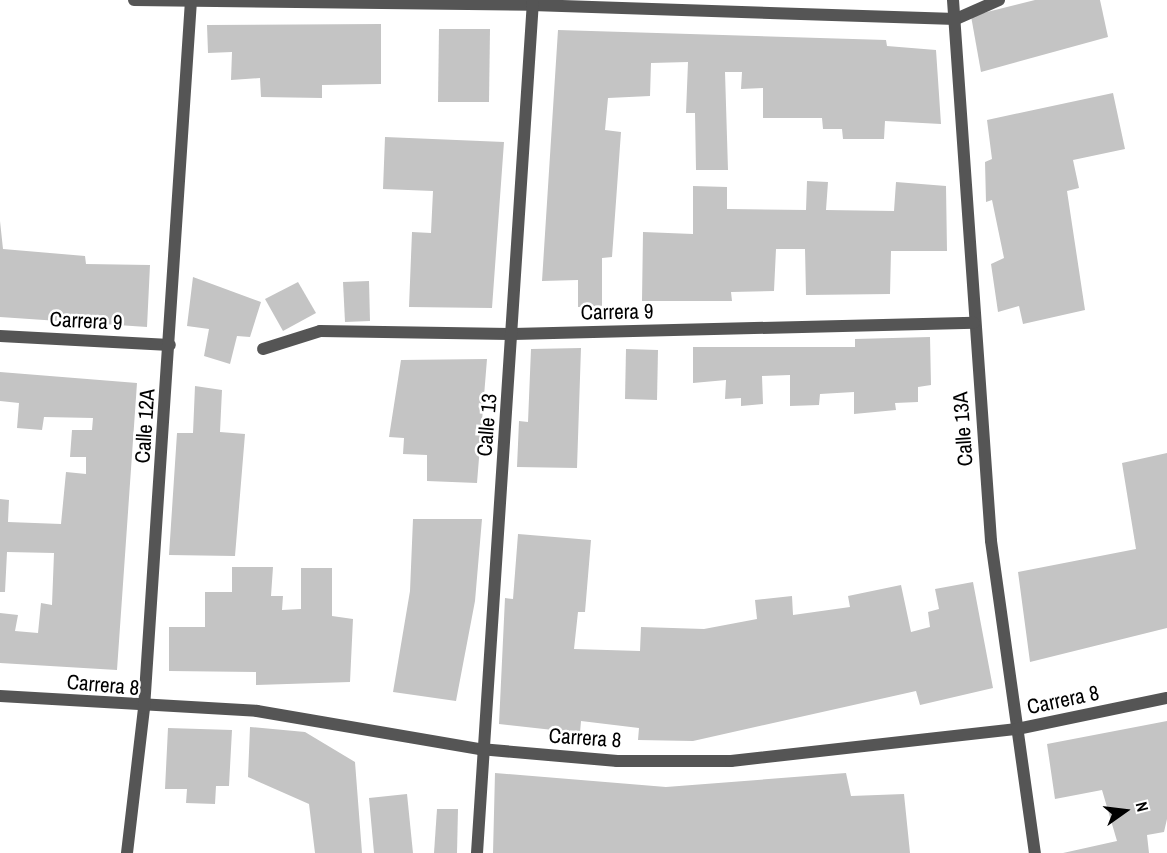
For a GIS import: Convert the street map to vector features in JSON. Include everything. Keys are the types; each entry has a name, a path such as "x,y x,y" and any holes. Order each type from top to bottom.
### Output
{"street":[{"path":"134,0 533,2 956,20 999,0"},
{"name":"Calle 13A","path":"953,0 991,542 1035,853"},
{"name":"Calle 12A","path":"127,853 144,708 170,345 190,2"},
{"name":"Calle 13","path":"477,853 480,749 513,334 533,2"},
{"name":"Carrera 9","path":"263,349 320,331 513,334 974,323"},
{"name":"Carrera 9","path":"0,336 170,345"},
{"name":"Carrera 8","path":"0,696 144,708 257,711 480,749 617,761 731,761 1017,729 1167,698"}],"building":[{"path":"1035,0 1100,0 1108,37 981,72 971,16"},
{"path":"381,24 381,84 322,85 322,98 261,97 260,78 231,80 232,52 208,53 207,25"},
{"path":"439,29 490,29 489,102 438,102"},
{"path":"558,30 886,40 887,46 936,50 941,124 885,121 884,139 843,139 842,129 823,129 822,118 763,118 763,88 741,89 742,72 725,72 728,170 696,170 695,113 686,113 688,62 651,63 650,96 608,98 605,130 621,132 612,257 602,258 602,306 578,307 578,280 542,281"},
{"path":"1113,93 1125,149 1073,160 1079,188 1067,191 1085,310 1023,324 1019,306 998,312 991,264 1004,258 992,200 986,202 985,162 992,159 987,120"},
{"path":"385,137 504,142 492,308 409,307 412,232 431,233 433,191 383,189"},
{"path":"807,181 828,182 826,210 894,211 896,182 946,186 947,251 891,251 890,294 806,295 805,249 776,249 774,291 731,292 732,301 642,301 643,232 693,234 693,186 727,187 727,209 806,210"},
{"path":"0,221 3,249 85,256 86,264 150,265 147,327 0,317"},
{"path":"193,277 261,302 250,337 237,336 230,364 204,356 209,329 187,326"},
{"path":"369,281 370,321 345,322 343,282"},
{"path":"298,282 316,313 283,331 265,299"},
{"path":"930,337 931,385 918,387 918,402 895,403 896,410 854,414 854,392 820,394 819,405 790,406 790,375 762,376 763,404 741,406 741,398 725,399 726,380 693,383 693,347 855,347 855,339"},
{"path":"581,348 577,468 517,467 519,421 528,422 531,349"},
{"path":"626,349 658,350 657,400 625,399"},
{"path":"487,359 477,483 427,481 427,455 403,454 404,438 389,437 401,360"},
{"path":"0,372 137,383 117,670 0,663 0,613 18,615 15,631 38,633 41,603 52,605 54,553 7,552 5,592 0,592 0,499 9,500 8,522 61,524 66,472 86,474 86,457 70,457 72,430 92,430 93,418 44,417 42,430 17,428 19,403 0,401"},
{"path":"195,386 222,390 220,432 245,434 235,556 169,555 177,433 193,433"},
{"path":"1167,453 1167,628 1030,662 1018,572 1136,549 1122,463"},
{"path":"413,519 482,519 475,601 456,701 393,692 410,591"},
{"path":"518,534 591,540 585,612 578,612 574,649 640,651 641,627 704,629 757,619 755,600 792,596 793,615 850,607 848,596 901,585 911,632 930,627 928,612 939,609 935,589 973,582 993,688 920,705 916,691 693,741 638,740 639,728 581,721 580,733 499,724 505,598 513,599"},
{"path":"232,567 273,567 271,596 283,596 282,610 301,609 301,568 332,568 332,616 353,619 350,682 256,685 256,672 169,671 169,627 205,627 205,592 232,592"},
{"path":"1167,721 1167,819 1164,832 1147,835 1149,853 1063,853 1117,841 1102,790 1055,799 1047,744"},
{"path":"250,727 305,732 355,762 362,853 315,853 309,804 248,777"},
{"path":"168,728 232,730 229,786 216,786 215,804 186,803 187,789 165,789"},
{"path":"495,773 666,787 846,773 851,796 904,794 910,853 493,853"},
{"path":"407,794 413,853 374,853 369,798"},
{"path":"437,809 458,809 457,853 434,853"}]}
